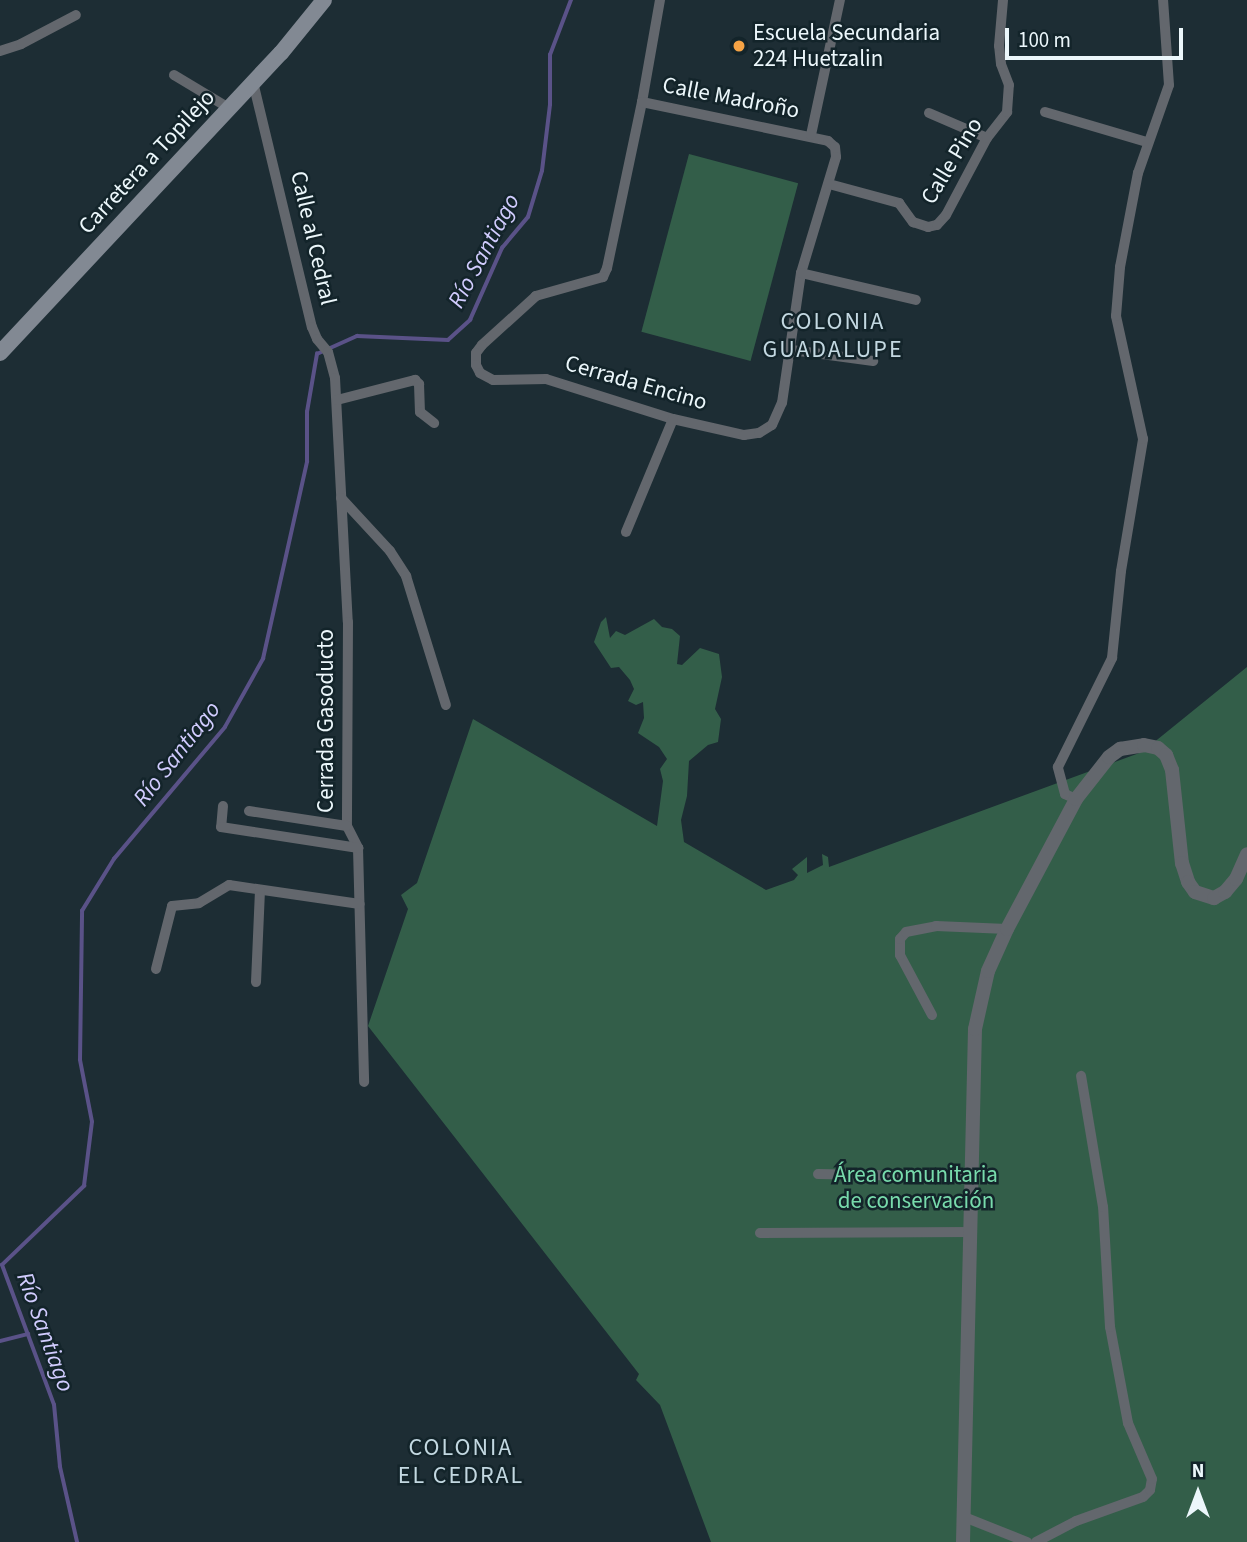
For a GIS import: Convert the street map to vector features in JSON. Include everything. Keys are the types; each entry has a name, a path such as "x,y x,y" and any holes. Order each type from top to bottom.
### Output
{"main road":[{"name":"Carretera a Topilejo","path":"0,353 253,82 324,0"}],"street":[{"path":"642,102 660,0"},
{"path":"840,0 811,135 828,141 835,147 836,156 801,273 792,350 873,361"},
{"name":"Calle Pino","path":"829,184 900,203 913,222 928,227 937,225 946,215 987,138 1007,112 1010,100 999,46 1003,0"},
{"path":"1076,799 1065,794 1058,767 1112,658 1121,571 1143,439 1116,316 1120,267 1147,142 1169,85 1163,0"},
{"path":"0,51 21,44 76,15"},
{"path":"174,75 229,108"},
{"name":"Calle al Cedral","path":"253,82 317,339 328,352 333,364 337,400"},
{"name":"Calle Madroño","path":"642,102 811,135"},
{"name":"Cerrada Encino","path":"642,102 603,277 536,296 523,306 477,353 476,365 480,373 493,380 546,379 673,419 744,435 759,433 772,425 782,402 792,350"},
{"path":"1045,112 1147,142"},
{"path":"929,113 987,138"},
{"path":"801,273 916,300"},
{"path":"337,400 415,380 419,384 420,412 434,423"},
{"name":"Cerrada Gasoducto","path":"337,400 348,622 348,826 358,848 364,1082"},
{"path":"626,532 673,419"},
{"path":"341,498 390,551 406,576 446,705"},
{"path":"963,1542 975,1029 988,971 1007,929 1076,799 1110,757 1120,749 1144,745 1158,748 1166,755 1172,770 1182,863 1188,882 1195,892 1214,898 1225,892 1236,880 1247,854"},
{"path":"223,806 221,827 358,848"},
{"path":"249,811 348,826"},
{"path":"156,969 172,906 199,902 229,885 360,904"},
{"path":"256,982 260,890"},
{"path":"932,1015 900,956 900,939 906,932 936,926 1007,929"},
{"path":"1036,1542 1076,1521 1143,1497 1150,1490 1152,1479 1128,1423 1110,1327 1102,1207 1081,1076"},
{"path":"818,1174 971,1177"},
{"path":"760,1233 971,1232"},
{"path":"964,1517 1027,1542"}],"green space":[{"path":"689,154 798,183 751,361 641,332"},
{"name":"Área comunitaria de conservación","path":"606,617 610,638 616,631 625,635 654,619 662,627 672,629 680,636 677,664 682,665 700,648 719,654 722,677 715,709 721,719 718,742 708,745 689,761 687,796 681,820 684,842 766,890 794,880 798,875 792,869 807,857 807,873 823,865 822,854 828,857 829,867 1142,752 1247,667 1247,1542 711,1542 660,1405 636,1380 639,1374 368,1026 408,909 401,895 417,883 473,719 657,826 663,781 660,769 667,759 659,747 638,733 644,718 643,702 636,705 628,701 634,689 630,680 619,667 611,668 594,642 601,622"}],"waterway":[{"name":"Río Santiago","path":"77,1542 60,1467 54,1405 2,1265 84,1186 92,1122 80,1060 82,911 114,859 225,727 263,659 307,462 307,412 317,354 357,336 448,340 470,320 502,248 528,217 542,171 550,105 550,55 571,0"},
{"path":"0,1341 28,1334"}],"place":[{"name":"Escuela Secundaria 224 Huetzalin","path":"739,46"}],"district":[{"name":"COLONIA GUADALUPE","path":"833,336"},
{"name":"COLONIA EL CEDRAL","path":"461,1462"}]}
